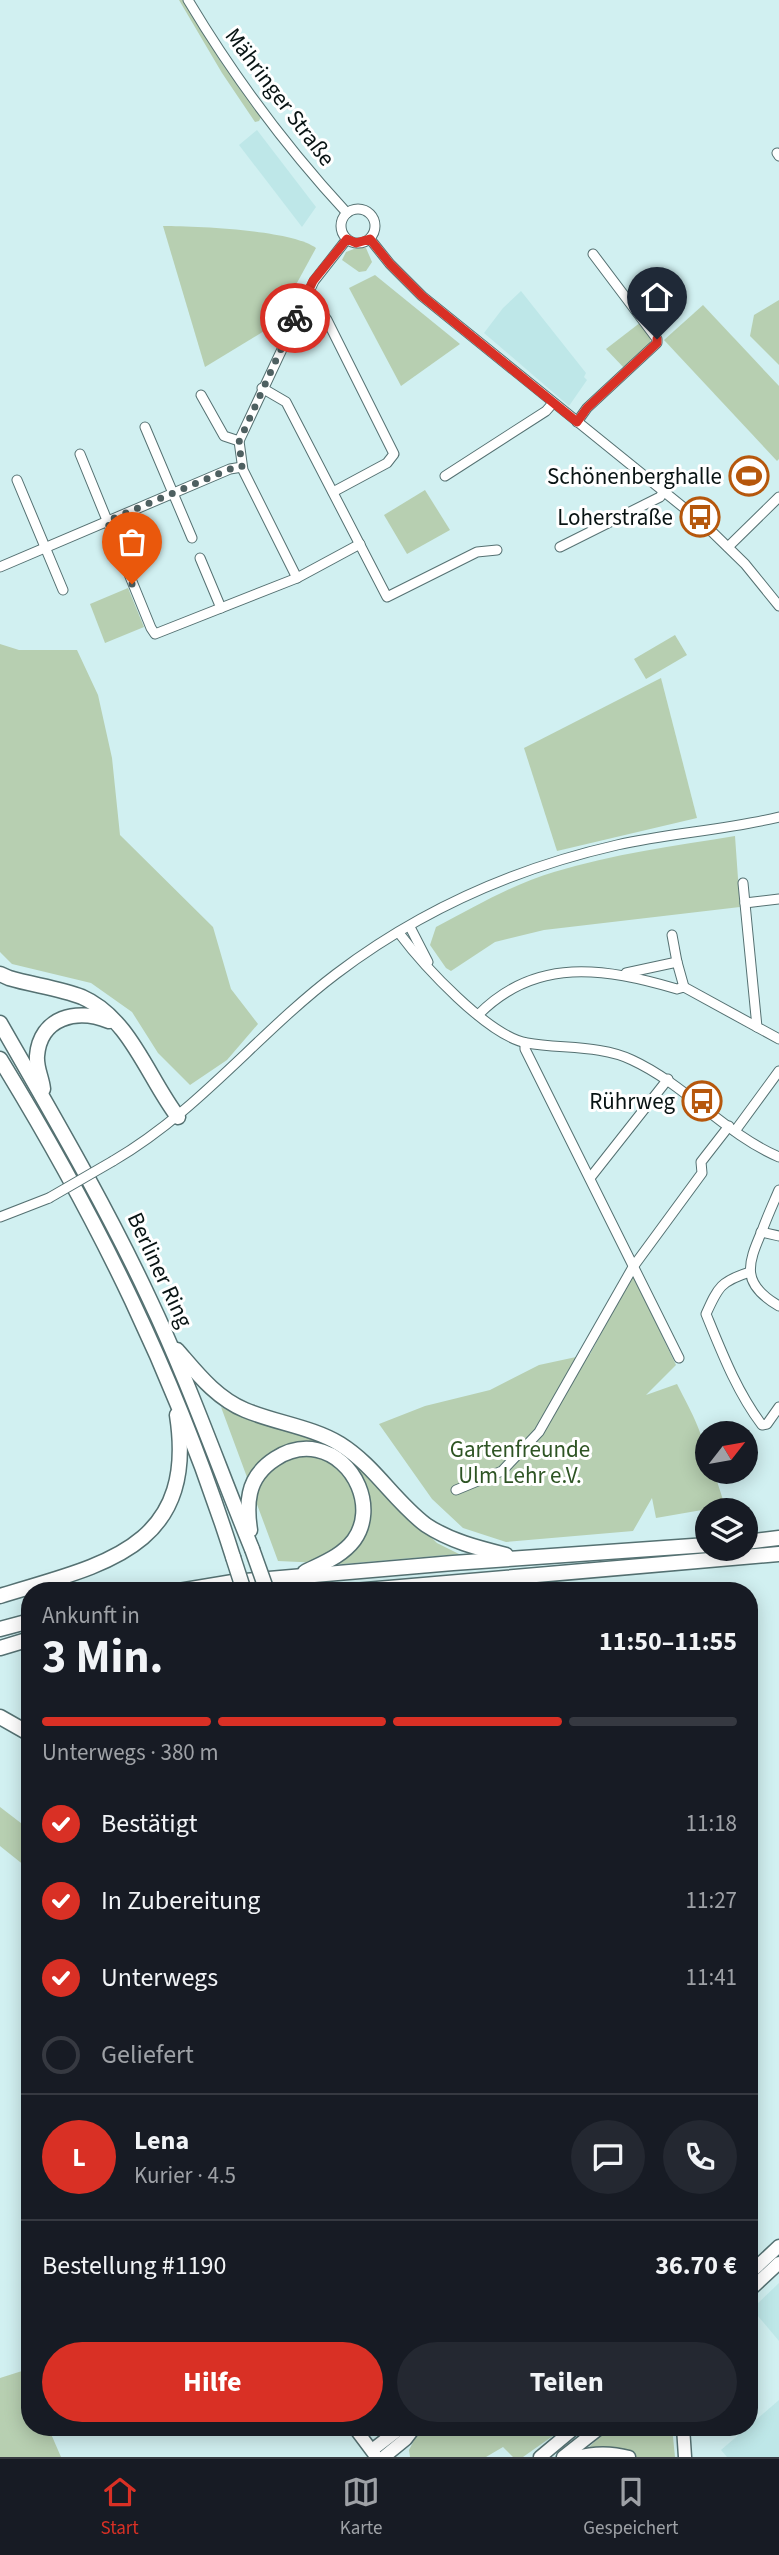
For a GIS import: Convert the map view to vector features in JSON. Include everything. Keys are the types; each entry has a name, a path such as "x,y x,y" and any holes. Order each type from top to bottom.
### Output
{"highway":[{"path":"0,974 82,998 98,1006 116,1024 178,1117"},
{"path":"43,1098 43,1082 36,1060 47,1031 60,1020 78,1014 88,1014 116,1024"},
{"name":"Berliner Ring","path":"0,1023 109,1215 169,1342 252,1549"},
{"name":"Berliner Ring","path":"0,1059 94,1222 136,1306 173,1391 217,1506 241,1582"},
{"path":"0,1081 32,1111"},
{"path":"169,1342 223,1398 243,1409 339,1443 373,1469 407,1508 427,1525 468,1545 519,1559"},
{"path":"48,1582 79,1573 127,1551 150,1531 169,1503 179,1465 178,1422 173,1391"},
{"path":"264,1582 252,1549 247,1507 250,1489 259,1474 275,1460 294,1451 316,1450 330,1454 348,1469 359,1485 363,1497 362,1524 356,1536 339,1555 294,1577"},
{"path":"758,1541 779,1538"},
{"path":"233,1582 695,1546"},
{"path":"457,1582 779,1554"},
{"path":"0,1596 21,1590"},
{"path":"0,1629 21,1623"},
{"path":"0,1648 21,1642"},
{"path":"0,1717 21,1729"}],"main road":[{"path":"758,2266 779,2246"},
{"path":"758,2283 779,2263"},
{"path":"361,2436 374,2454 400,2436"},
{"path":"384,2457 402,2436"},
{"path":"403,2457 404,2436"},
{"path":"540,2457 565,2436"},
{"path":"563,2457 590,2436"},
{"path":"684,2436 685,2457"},
{"path":"576,2457 592,2453 629,2457"}],"street":[{"name":"Mähringer Straße","path":"188,0 241,84 313,176 347,213 363,209 372,215 376,225 370,239 390,264 422,296 664,491 728,547 779,606"},
{"path":"347,213 341,226 347,239 356,243 370,239"},
{"path":"298,578 242,467 239,442 313,281 347,239"},
{"path":"577,422 587,408 657,343 657,339 593,254"},
{"path":"303,302 320,310 327,320 394,454 387,463 333,492"},
{"path":"262,388 286,402 387,597 477,552 497,550"},
{"path":"201,395 224,436 239,442"},
{"path":"445,475 546,411 553,403"},
{"path":"145,427 192,538"},
{"path":"80,454 155,634 298,578 360,544"},
{"path":"0,567 230,469 242,467"},
{"path":"17,480 63,590"},
{"path":"560,547 660,497 664,491"},
{"path":"728,547 779,497"},
{"path":"200,558 221,608"},
{"path":"0,1217 49,1198 148,1140 178,1117 317,989 358,958 453,902 547,863 619,845 779,817"},
{"path":"743,883 757,1027"},
{"path":"745,903 779,899"},
{"path":"410,927 432,970"},
{"path":"399,933 432,970 478,1015 501,1033 525,1043 611,1053 630,1058 668,1079 732,1129 779,1157"},
{"path":"672,935 684,987"},
{"path":"621,974 677,962"},
{"path":"478,1015 503,993 534,979 584,971 621,974 677,989 684,987 779,1039"},
{"path":"525,1043 525,1049 679,1358"},
{"path":"456,1490 502,1471 539,1432 633,1267 702,1173 701,1162 779,1071"},
{"path":"590,1178 668,1079"},
{"path":"779,1190 751,1256 750,1272 758,1289 779,1306"},
{"path":"761,1232 779,1236"},
{"path":"750,1272 731,1278 717,1288 706,1314 742,1394 762,1425 767,1424 779,1407"}],"shaded area":[{"path":"257,130 316,207 302,227 239,145"},
{"path":"521,291 586,373 584,377 587,380 569,406 484,333 503,308"},
{"path":"779,2283 779,2341 758,2316 758,2303"},
{"path":"779,2400 779,2457 727,2457 721,2450 737,2436 758,2436 758,2418"}],"green space":[{"path":"179,0 184,0 219,59 261,117 259,121 255,122 222,73"},
{"path":"163,226 266,233 304,242 316,248 274,325 205,367"},
{"path":"359,247 366,248 372,262 366,271 359,272 342,260 346,252"},
{"path":"375,275 460,344 401,386 349,288"},
{"path":"779,300 779,365 750,336 754,315"},
{"path":"703,305 779,386 777,461 664,340"},
{"path":"641,322 651,335 650,344 625,369 606,349"},
{"path":"425,490 450,530 407,554 384,515"},
{"path":"128,588 144,627 105,643 90,604"},
{"path":"675,635 687,655 646,679 634,659"},
{"path":"0,644 19,650 77,650 98,695 112,758 120,835 213,927 231,989 258,1024 227,1060 190,1085 158,1053 132,1012 91,983 12,964 0,952"},
{"path":"661,678 697,818 557,851 524,748"},
{"path":"735,836 740,907 544,930 495,942 451,971 430,945 436,927 539,877 621,855"},
{"name":"Gartenfreunde Ulm Lehr e.V.","path":"633,1275 676,1365 646,1395 677,1384 695,1421 695,1484 718,1484 722,1498 695,1498 695,1511 656,1518 652,1498 633,1531 506,1542 463,1528 432,1499 379,1424 425,1406 490,1390 539,1365 590,1354"},
{"path":"221,1407 242,1417 327,1443 368,1475 437,1543 459,1554 343,1564 278,1561"},
{"path":"0,1807 21,1823 21,1863 0,1846"},
{"path":"21,2371 21,2436 52,2436 61,2457 0,2457 0,2378"},
{"path":"416,2436 553,2436 523,2457 513,2457 503,2447 486,2457 410,2457 409,2450"},
{"path":"601,2436 673,2436 675,2457 611,2457 588,2448"}],"way so far":[{"path":"132,584 107,521 230,469 242,467 239,442 295,318"}],"place":[{"name":"Schönenberghalle","path":"749,476"},
{"name":"Loherstraße","path":"700,517"},
{"name":"Rührweg","path":"702,1101"}],"route":[{"path":"295,318 313,281 347,239 356,243 370,239 422,296 577,422 587,408 657,343 657,339"}]}
